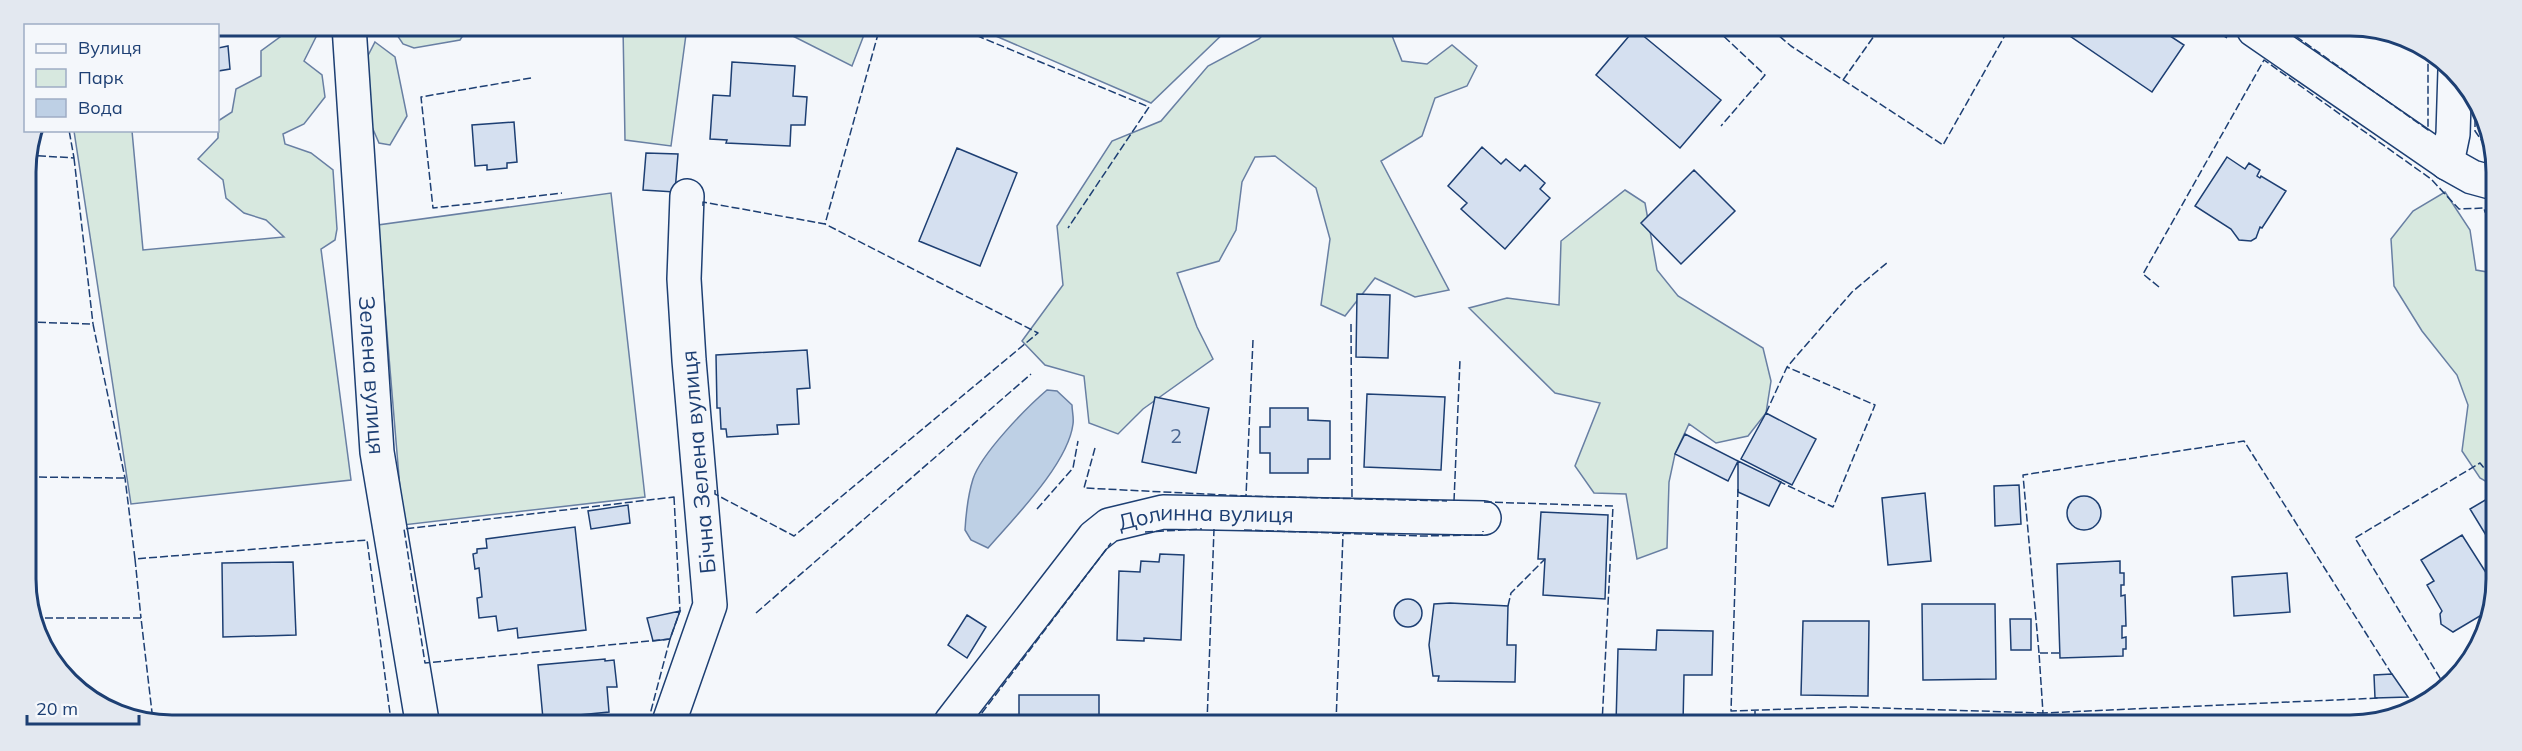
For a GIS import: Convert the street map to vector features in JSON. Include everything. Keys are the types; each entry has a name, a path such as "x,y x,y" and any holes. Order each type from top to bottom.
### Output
{"street":[{"name":"Зелена вулиця","path":"350,36 377,452 421,715"},
{"path":"2263,36 2446,163 2472,177 2486,181"},
{"path":"2446,163 2453,134 2455,85"},
{"name":"Бічна Зелена вулиця","path":"671,715 710,605 684,279 687,195"},
{"name":"Долинна вулиця","path":"956,715 1094,537 1109,525 1163,512 1484,518"}],"green space":[{"path":"281,36 316,36 304,61 322,75 325,97 304,124 283,134 285,144 311,153 333,170 337,229 335,240 321,249 351,480 131,504 74,132 132,132 143,250 284,237 266,220 244,213 226,198 223,180 198,159 218,138 219,120 232,112 236,89 261,76 261,51"},
{"path":"398,36 463,36 460,40 414,48 403,44"},
{"path":"623,36 686,36 671,146 625,140"},
{"path":"793,36 864,36 852,66"},
{"path":"996,36 1221,36 1151,103"},
{"path":"1262,36 1392,36 1402,61 1427,64 1452,45 1477,66 1467,86 1435,98 1422,136 1381,161 1449,290 1415,297 1375,278 1345,316 1321,305 1330,239 1316,188 1275,156 1255,157 1242,182 1236,230 1219,261 1177,273 1197,327 1213,359 1143,409 1118,434 1089,423 1084,376 1045,365 1022,341 1063,285 1057,226 1112,141 1161,121 1208,66"},
{"path":"375,42 395,57 407,116 390,145 379,143 369,120 359,73"},
{"path":"1625,190 1645,203 1657,270 1678,296 1763,348 1771,381 1766,413 1748,436 1716,443 1689,424 1675,454 1669,482 1667,548 1637,559 1626,494 1594,493 1575,466 1600,403 1555,393 1469,308 1507,298 1559,305 1561,241"},
{"path":"2445,192 2470,230 2476,270 2486,272 2486,482 2480,478 2462,451 2468,405 2457,375 2422,331 2394,286 2391,239 2413,211"},
{"path":"611,193 645,497 403,525 378,225"}],"water":[{"path":"1047,390 1057,391 1072,405 1073,422 1069,440 1051,473 988,548 971,540 965,530 973,479 994,445 1016,419"}],"building":[{"path":"1629,36 1643,36 1721,100 1680,148 1596,75"},
{"path":"2070,36 2170,36 2184,45 2152,92"},
{"path":"228,46 230,69 219,71 219,48"},
{"path":"732,62 795,66 793,96 807,97 805,125 791,125 790,146 726,143 727,140 710,139 713,95 730,96"},
{"path":"514,122 517,162 507,163 507,168 487,170 487,165 475,166 472,125"},
{"path":"1482,147 1501,164 1506,159 1520,171 1525,165 1545,183 1540,189 1550,198 1505,249 1461,209 1467,203 1448,186"},
{"path":"957,148 1017,173 980,266 919,241"},
{"path":"646,153 678,154 675,192 643,190"},
{"path":"2227,157 2245,169 2249,163 2260,170 2257,176 2260,178 2261,176 2286,191 2262,228 2260,227 2256,238 2251,241 2239,240 2231,229 2195,206"},
{"path":"1694,170 1735,211 1681,264 1641,223"},
{"path":"1357,294 1390,295 1388,358 1356,357"},
{"path":"807,350 810,388 797,389 799,424 777,425 778,434 727,437 726,429 721,429 720,408 717,408 716,355"},
{"path":"1367,394 1445,397 1441,470 1364,467"},
{"path":"1155,397 1209,408 1196,473 1142,462"},
{"path":"1270,408 1308,408 1308,420 1330,421 1330,459 1308,459 1308,473 1270,473 1270,453 1260,453 1260,427 1270,427"},
{"path":"1766,413 1816,439 1792,485 1741,459"},
{"path":"1685,434 1738,461 1728,481 1675,454"},
{"path":"1738,461 1781,482 1769,506 1738,492"},
{"path":"2019,485 2021,524 1995,526 1994,486"},
{"path":"1925,493 1931,561 1888,565 1882,498"},
{"path":"2084,496 2096,501 2101,513 2096,525 2084,530 2072,525 2067,513 2072,501"},
{"path":"2486,500 2486,535 2470,509"},
{"path":"628,505 630,523 591,529 588,511"},
{"path":"1541,512 1608,515 1605,599 1543,595 1545,559 1538,559"},
{"path":"575,527 586,630 518,638 517,628 498,631 496,616 479,618 477,598 482,597 479,568 475,569 473,554 477,553 477,549 487,548 486,539"},
{"path":"2462,535 2486,573 2485,597 2481,616 2453,632 2441,624 2442,611 2427,585 2434,581 2421,560"},
{"path":"1160,554 1184,555 1181,640 1144,638 1144,641 1117,640 1119,571 1140,572 1141,561 1159,562"},
{"path":"2120,561 2120,573 2124,573 2121,596 2125,595 2126,626 2122,626 2122,638 2126,637 2126,649 2123,649 2123,656 2060,658 2057,564"},
{"path":"293,562 296,635 223,637 222,563"},
{"path":"2287,573 2290,612 2234,616 2232,577"},
{"path":"1408,599 1418,603 1422,613 1418,623 1408,627 1398,623 1394,613 1398,603"},
{"path":"1434,604 1508,606 1507,645 1516,645 1515,682 1438,681 1439,676 1433,676 1429,645"},
{"path":"1922,604 1995,604 1996,679 1923,680"},
{"path":"680,611 670,639 653,641 647,618"},
{"path":"967,615 986,627 967,658 948,645"},
{"path":"2010,619 2031,619 2031,650 2011,650"},
{"path":"1803,621 1869,621 1868,696 1801,695"},
{"path":"1657,630 1713,631 1712,675 1684,675 1683,715 1616,715 1618,649 1656,650"},
{"path":"614,660 617,687 607,687 609,712 543,715 538,665"},
{"path":"2392,674 2408,697 2375,698 2374,675"},
{"path":"1019,695 1099,695 1099,715 1019,715"}],"fence":[{"path":"703,206 703,202 825,224 877,36"},
{"path":"978,36 1149,107 1068,228"},
{"path":"1721,126 1765,75 1723,36"},
{"path":"1779,36 1791,46 1943,145 2005,36"},
{"path":"1843,80 1874,36"},
{"path":"2295,36 2428,130 2428,61"},
{"path":"2159,287 2143,274 2264,60 2431,179 2459,209 2484,208 2486,212"},
{"path":"531,78 421,97 433,208 562,193"},
{"path":"2475,118 2475,131 2482,141"},
{"path":"37,156 74,158 69,132"},
{"path":"74,158 93,324"},
{"path":"715,490 715,494 794,536 1038,333 825,224"},
{"path":"1766,413 1787,367 1852,292 1888,262"},
{"path":"36,322 93,324 125,478 135,559 367,540 390,715"},
{"path":"1351,324 1352,498"},
{"path":"1253,340 1246,496 1447,501"},
{"path":"1454,501 1460,360"},
{"path":"1778,481 1833,507 1875,405 1787,367"},
{"path":"756,613 1031,374"},
{"path":"1037,509 1073,468 1078,441"},
{"path":"2039,653 2023,475 2244,441 2393,676"},
{"path":"1095,448 1084,488 1246,496"},
{"path":"2441,680 2355,538 2480,463 2486,470"},
{"path":"36,477 125,478"},
{"path":"1738,489 1731,711 1849,707 2043,713"},
{"path":"674,497 680,611 670,639 425,663 404,529 674,497"},
{"path":"1484,502 1613,506 1602,715"},
{"path":"1145,532 1202,529"},
{"path":"1207,715 1214,529"},
{"path":"1244,530 1422,536 1483,535 1483,531"},
{"path":"1336,715 1343,534"},
{"path":"980,715 1111,543"},
{"path":"135,559 141,618"},
{"path":"1508,606 1511,593 1545,559"},
{"path":"42,618 141,618 152,714"},
{"path":"650,715 670,639"},
{"path":"2059,653 2039,653 2043,713 2379,698"},
{"path":"1755,710 1755,715"}]}
